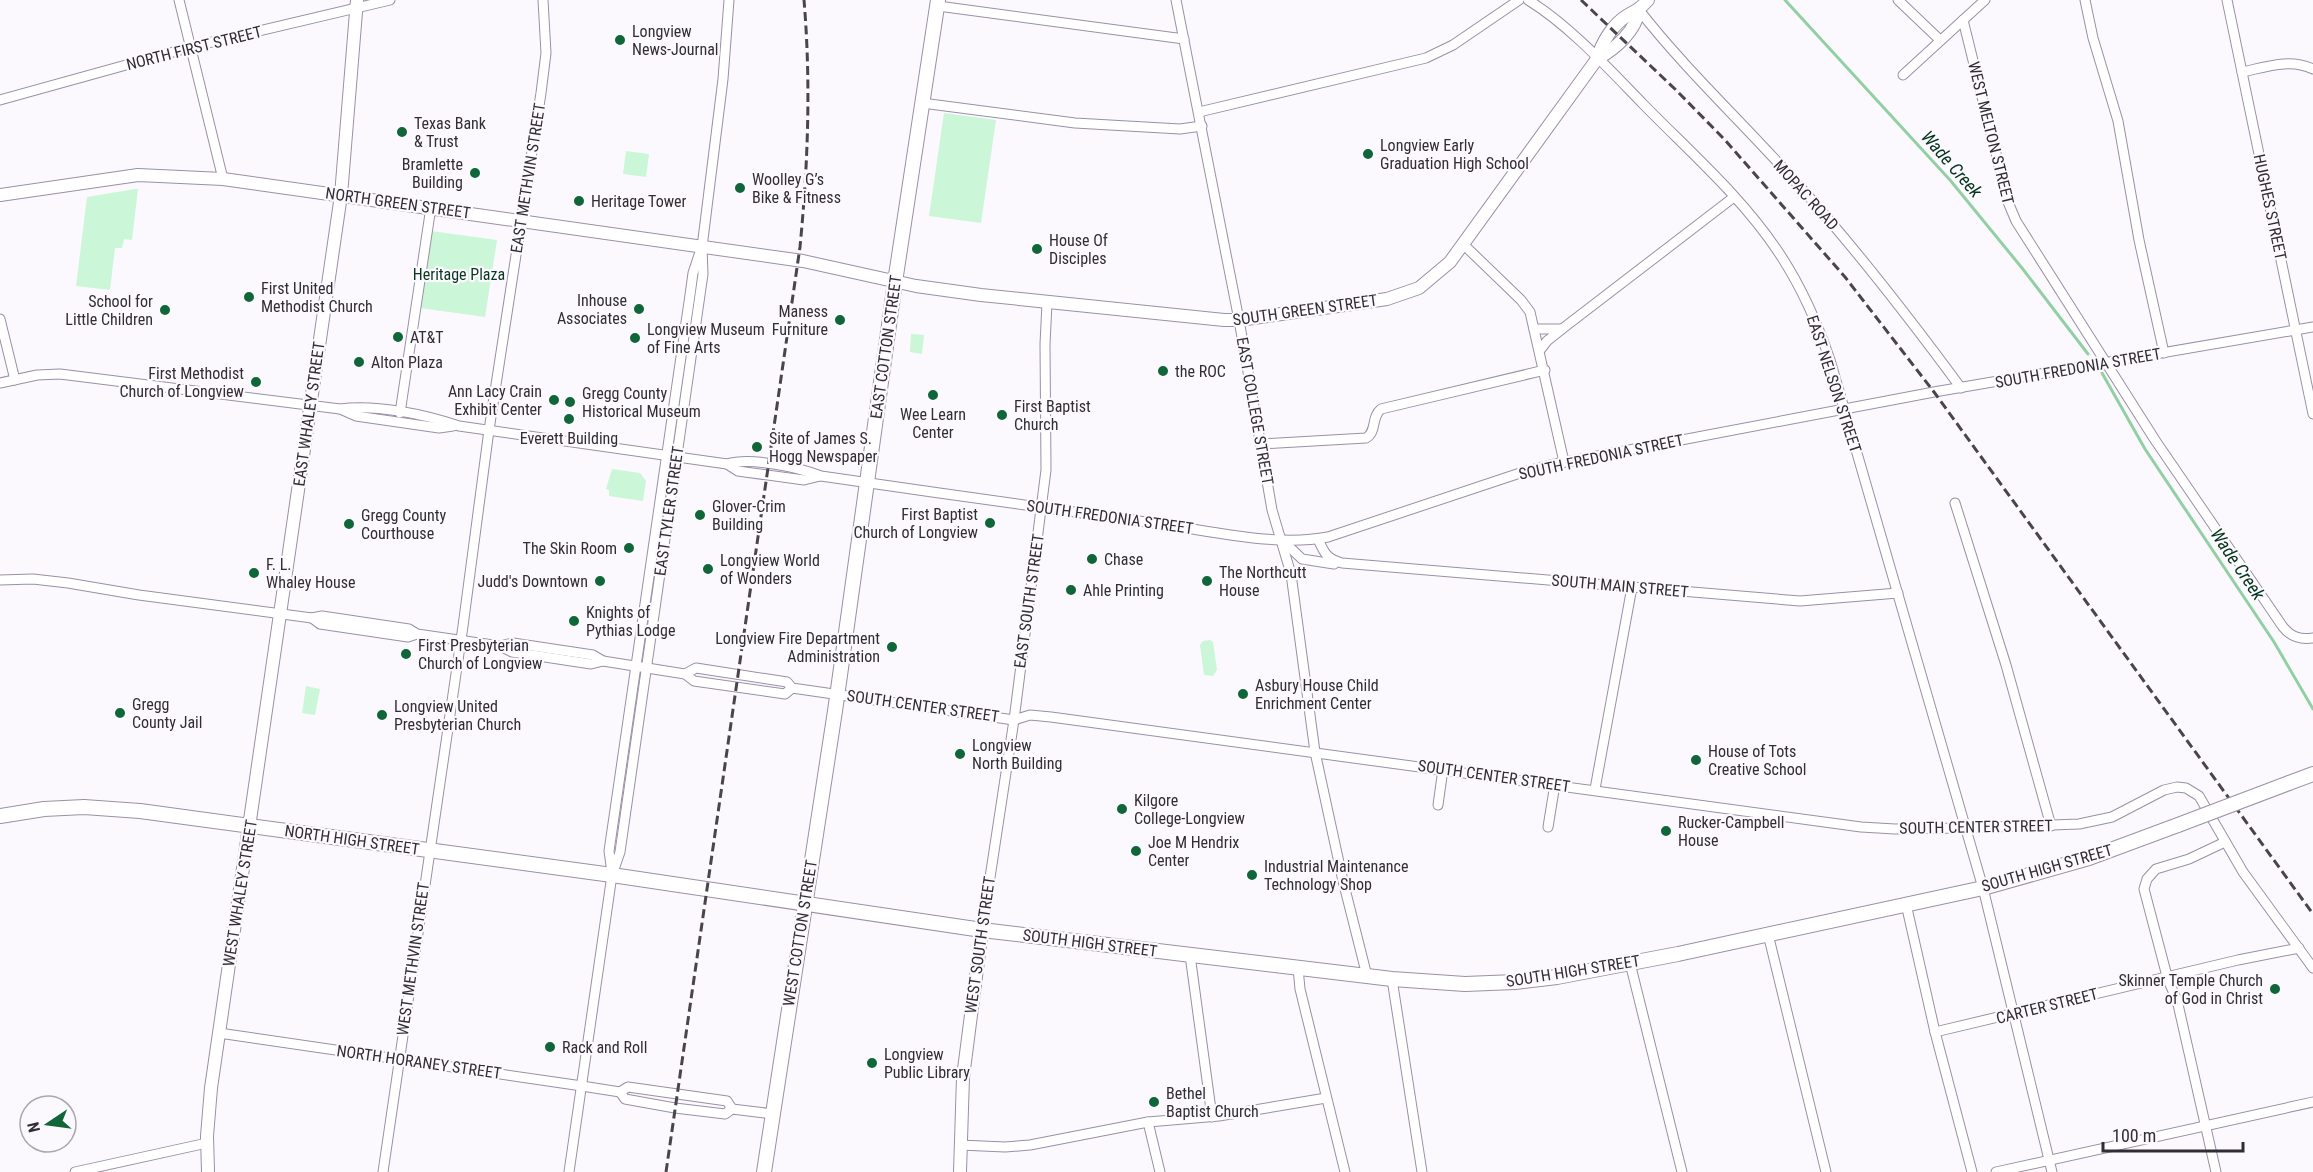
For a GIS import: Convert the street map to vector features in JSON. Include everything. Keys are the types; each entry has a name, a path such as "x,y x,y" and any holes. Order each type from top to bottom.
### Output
{"main road":[{"name":"EAST COTTON STREET","path":"837,694 895,282 938,3"},
{"name":"WEST COTTON STREET","path":"764,1172 837,694"},
{"name":"SOUTH HIGH STREET","path":"704,890 981,930 1392,979 1454,984 1503,983 1545,979 1630,963 1983,888 2089,858 2313,774"},
{"name":"NORTH HIGH STREET","path":"0,816 44,809 84,807 140,811 612,875 704,890"}],"street":[{"path":"179,0 223,179"},
{"name":"NORTH FIRST STREET","path":"0,100 357,4 390,0"},
{"name":"EAST METHVIN STREET","path":"461,640 489,430 544,68 546,39 543,0"},
{"name":"EAST TYLER STREET","path":"612,875 620,852 703,274 702,247 723,79 729,0"},
{"name":"EAST COLLEGE STREET","path":"1176,0 1239,320 1273,517 1292,581 1315,752 1343,881 1368,976"},
{"path":"1199,112 1426,58 1453,45 1519,0"},
{"name":"EAST NELSON STREET","path":"1528,0 1549,13 1734,197 1778,252 1805,298 1821,334 1844,410 1983,888 2052,1172"},
{"name":"SOUTH GREEN STREET","path":"795,260 895,282 981,296 1224,320 1239,320 1375,301 1409,293 1428,282 1464,245 1597,59 1603,41 1627,16 1639,10 1648,0"},
{"path":"1898,0 1940,40"},
{"path":"1903,75 1985,0"},
{"path":"2085,0 2093,38 2118,121 2141,250 2164,353"},
{"name":"HUGHES STREET","path":"2227,0 2313,414"},
{"path":"938,3 1184,39"},
{"name":"EAST WHALEY STREET","path":"281,614 341,195 357,4"},
{"name":"MOPAC ROAD","path":"1639,10 1673,52 1793,179 1843,237 1899,303 1961,388"},
{"name":"WEST MELTON STREET","path":"1963,20 2010,208 2019,226 2155,440 2283,627 2295,637 2313,638"},
{"path":"2242,72 2289,63 2313,69"},
{"path":"922,104 1064,122 1180,129 1202,126"},
{"name":"NORTH GREEN STREET","path":"0,195 138,175 223,179 795,260"},
{"path":"1540,350 1547,340 1734,197"},
{"path":"400,413 431,207"},
{"path":"1464,245 1525,304 1530,312 1545,370 1564,462"},
{"name":"EAST TYLER STREET","path":"612,875 609,851 693,273 702,247"},
{"name":"EAST SOUTH STREET","path":"1014,720 1047,455 1045,344 1047,303"},
{"path":"0,319 15,380"},
{"name":"SOUTH FREDONIA STREET","path":"459,426 727,464 738,471 769,470 804,480 821,476 1280,539 1318,539 1520,472 1564,462 1961,388 2313,327"},
{"path":"1534,329 1562,329"},
{"path":"1260,444 1366,438 1372,434 1376,415 1381,409 1545,370"},
{"path":"0,383 37,375 60,374 340,409 356,416 440,428 459,426"},
{"path":"340,409 358,406 441,420 459,426"},
{"path":"1955,503 2006,665 2051,826"},
{"name":"SOUTH MAIN STREET","path":"1280,539 1302,559 1330,564 1342,563 1800,601 1898,594"},
{"path":"1318,539 1325,555 1342,563"},
{"path":"0,580 33,579 68,583 150,597 312,618 321,624 408,637 417,634 500,646 513,643 593,655 603,661 686,674"},
{"path":"1595,789 1632,587"},
{"name":"WEST WHALEY STREET","path":"208,1172 208,1110 281,614"},
{"name":"WEST METHVIN STREET","path":"383,1172 461,640"},
{"name":"SOUTH CENTER STREET","path":"792,688 785,694 694,681 686,674 696,668 787,682 792,688 1014,720 1030,715 1595,789 1861,827 2051,826 2095,821 2123,812 2164,790 2177,787 2190,789 2203,801 2225,842"},
{"name":"WEST SOUTH STREET","path":"960,1172 965,1053 981,930 1014,720"},
{"path":"1438,805 1443,770"},
{"path":"1548,827 1555,784"},
{"path":"2216,1172 2177,1000 2168,977 2145,895 2145,884 2150,875 2161,867 2185,860 2225,842 2243,872 2313,968"},
{"path":"569,1172 612,875"},
{"path":"1906,904 1935,1032 1972,1172"},
{"path":"1768,934 1826,1172"},
{"name":"CARTER STREET","path":"1935,1032 2238,960 2299,948"},
{"path":"1190,955 1212,1117"},
{"path":"1630,963 1682,1172"},
{"path":"1298,968 1300,989 1345,1172"},
{"path":"1392,979 1422,1172"},
{"name":"NORTH HORANEY STREET","path":"219,1033 620,1092 628,1087 677,1093 727,1101 732,1108 725,1114 675,1108 625,1099 620,1092"},
{"path":"960,1145 1005,1147 1030,1145 1148,1122 1212,1117 1326,1098"},
{"path":"1996,1172 2313,1102"},
{"path":"732,1108 772,1114"},
{"path":"1148,1122 1160,1172"},
{"path":"75,1172 103,1169 207,1143"}],"green space":[{"path":"944,113 996,120 981,223 929,216"},
{"path":"626,151 649,154 646,177 623,174"},
{"path":"138,189 132,240 124,239 122,248 115,248 110,290 76,286 87,197"},
{"name":"Heritage Plaza","path":"431,231 497,240 485,317 420,308"},
{"path":"911,334 924,335 922,354 910,352"},
{"path":"612,469 640,473 646,481 643,501 609,496 609,490 606,489"},
{"path":"1203,641 1213,642 1217,670 1213,676 1204,675 1200,645"},
{"path":"306,686 320,689 315,715 302,713"}],"waterway":[{"name":"Wade Creek","path":"1785,0 1950,180 2088,354"},
{"name":"Wade Creek","path":"2102,373 2145,449 2274,642 2313,709"}],"railway":[{"path":"666,1172 800,247 808,124 804,0"},
{"path":"1581,0 1725,140 1845,277 1934,392 2313,914"}],"place":[{"name":"Longview News-Journal","path":"620,40"},
{"name":"Texas Bank & Trust","path":"402,132"},
{"name":"Longview Early Graduation High School","path":"1368,154"},
{"name":"Bramlette Building","path":"475,173"},
{"name":"Woolley G’s Bike & Fitness","path":"740,188"},
{"name":"Heritage Tower","path":"579,201"},
{"name":"House Of Disciples","path":"1037,249"},
{"name":"First United Methodist Church","path":"249,297"},
{"name":"Inhouse Associates","path":"639,309"},
{"name":"School for Little Children","path":"165,310"},
{"name":"Maness Furniture","path":"840,320"},
{"name":"AT&T","path":"398,337"},
{"name":"Longview Museum of Fine Arts","path":"635,338"},
{"name":"Alton Plaza","path":"359,362"},
{"name":"the ROC","path":"1163,371"},
{"name":"First Methodist Church of Longview","path":"256,382"},
{"name":"Wee Learn Center","path":"933,395"},
{"name":"Ann Lacy Crain Exhibit Center","path":"554,400"},
{"name":"Gregg County Historical Museum","path":"570,402"},
{"name":"First Baptist Church","path":"1002,415"},
{"name":"Everett Building","path":"569,419"},
{"name":"Site of James S. Hogg Newspaper","path":"757,447"},
{"name":"Glover-Crim Building","path":"700,515"},
{"name":"First Baptist Church of Longview","path":"990,523"},
{"name":"Gregg County Courthouse","path":"349,524"},
{"name":"The Skin Room","path":"629,548"},
{"name":"Chase","path":"1092,559"},
{"name":"Longview World of Wonders","path":"708,569"},
{"name":"F. L. Whaley House","path":"254,573"},
{"name":"Judd's Downtown","path":"600,581"},
{"name":"The Northcutt House","path":"1207,581"},
{"name":"Ahle Printing","path":"1071,590"},
{"name":"Knights of Pythias Lodge","path":"574,621"},
{"name":"Longview Fire Department Administration","path":"892,647"},
{"name":"First Presbyterian Church of Longview","path":"406,654"},
{"name":"Asbury House Child Enrichment Center","path":"1243,694"},
{"name":"Gregg County Jail","path":"120,713"},
{"name":"Longview United Presbyterian Church","path":"382,715"},
{"name":"Longview North Building","path":"960,754"},
{"name":"House of Tots Creative School","path":"1696,760"},
{"name":"Kilgore College-Longview","path":"1122,809"},
{"name":"Rucker-Campbell House","path":"1666,831"},
{"name":"Joe M Hendrix Center","path":"1136,851"},
{"name":"Industrial Maintenance Technology Shop","path":"1252,875"},
{"name":"Skinner Temple Church of God in Christ","path":"2275,989"},
{"name":"Rack and Roll","path":"550,1047"},
{"name":"Longview Public Library","path":"872,1063"},
{"name":"Bethel Baptist Church","path":"1154,1102"}]}
